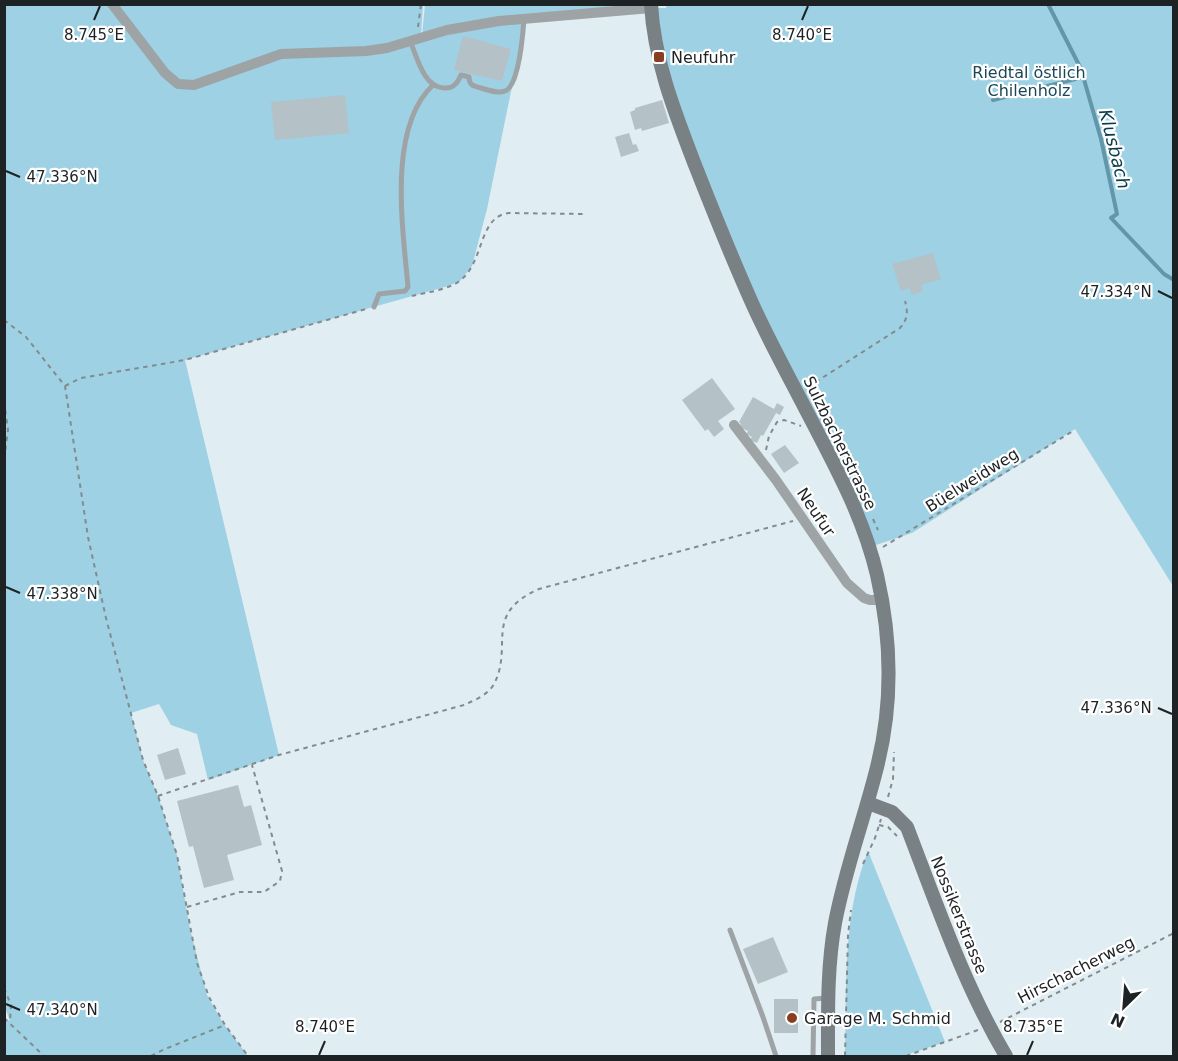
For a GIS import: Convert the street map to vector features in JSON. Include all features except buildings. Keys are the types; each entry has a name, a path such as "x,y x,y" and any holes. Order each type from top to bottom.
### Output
{"street":[{"path":"112,4 165,73 178,84 194,85 281,54 366,51 387,48 473,25 651,6"},
{"name":"Sulzbacherstrasse","path":"651,6 667,89 718,226 753,305 853,501 870,548 882,600 886,627 889,691 879,760 837,914 830,959 828,1056"},
{"name":"Neufur","path":"734,426 762,461 852,589 870,600 882,600"},
{"name":"Nossikerstrasse","path":"868,803 892,812 907,827 970,987 989,1028 1006,1056"}],"lane":[{"path":"413,40 425,75 433,85 444,88 454,86 461,75 469,77 469,82 473,86 498,92 508,89 516,73 524,19"},
{"path":"374,307 379,294 401,292 408,287 401,194 402,163 408,128 415,108 433,85"},
{"path":"730,930 776,1056"},
{"path":"813,1056 814,999 828,998"}],"path":[{"path":"413,40 421,4"},
{"path":"683,4 703,4"},
{"path":"405,298 460,281 472,266 491,221 498,215 509,213 585,214"},
{"path":"797,393 900,328 907,319 905,301"},
{"path":"65,386 81,378 184,360 374,307"},
{"path":"4,320 26,337 65,386 88,537 106,618 143,760 158,796 177,855 197,963 209,997 225,1025 248,1056"},
{"path":"4,401 8,430 4,460"},
{"path":"762,461 769,436 777,422 784,420 808,428 814,426"},
{"name":"Büelweidweg","path":"882,547 1073,432"},
{"path":"158,796 279,755 464,705 480,698 493,686 499,670 505,618 513,605 524,595 802,518"},
{"path":"186,907 240,892 264,892 280,881 282,871 252,765"},
{"path":"862,867 879,825"},
{"path":"845,1056 847,947 852,904"},
{"name":"Hirschacherweg","path":"906,1056 989,1028 1173,933"},
{"path":"4,988 11,1005 10,1022"},
{"path":"4,1018 44,1056"},
{"path":"152,1056 225,1025"}],"green space":[{"name":"Riedtal östlich Chilenholz","path":"651,4 652,8 666,8 667,4 1173,5 1173,586 1075,429 912,533 870,547 797,393 685,139 651,8 526,18 487,209 472,266 460,281 185,360 279,755 208,780 197,734 171,725 159,704 131,713 143,760 158,796 177,855 190,929 207,995 223,1023 248,1056 5,1056 5,1018 10,1021 5,1007 5,5 423,5 422,35 425,5"},
{"path":"868,851 945,1042 903,1056 845,1056 846,978 850,927 854,901"}],"waterway":[{"name":"Klusbach","path":"1048,4 1081,69 1101,139 1117,214 1111,218 1164,274 1174,280"},
{"path":"993,100 1083,77"}],"place":[{"name":"Neufuhr","path":"659,57"},
{"name":"Garage M. Schmid","path":"792,1018"}]}
